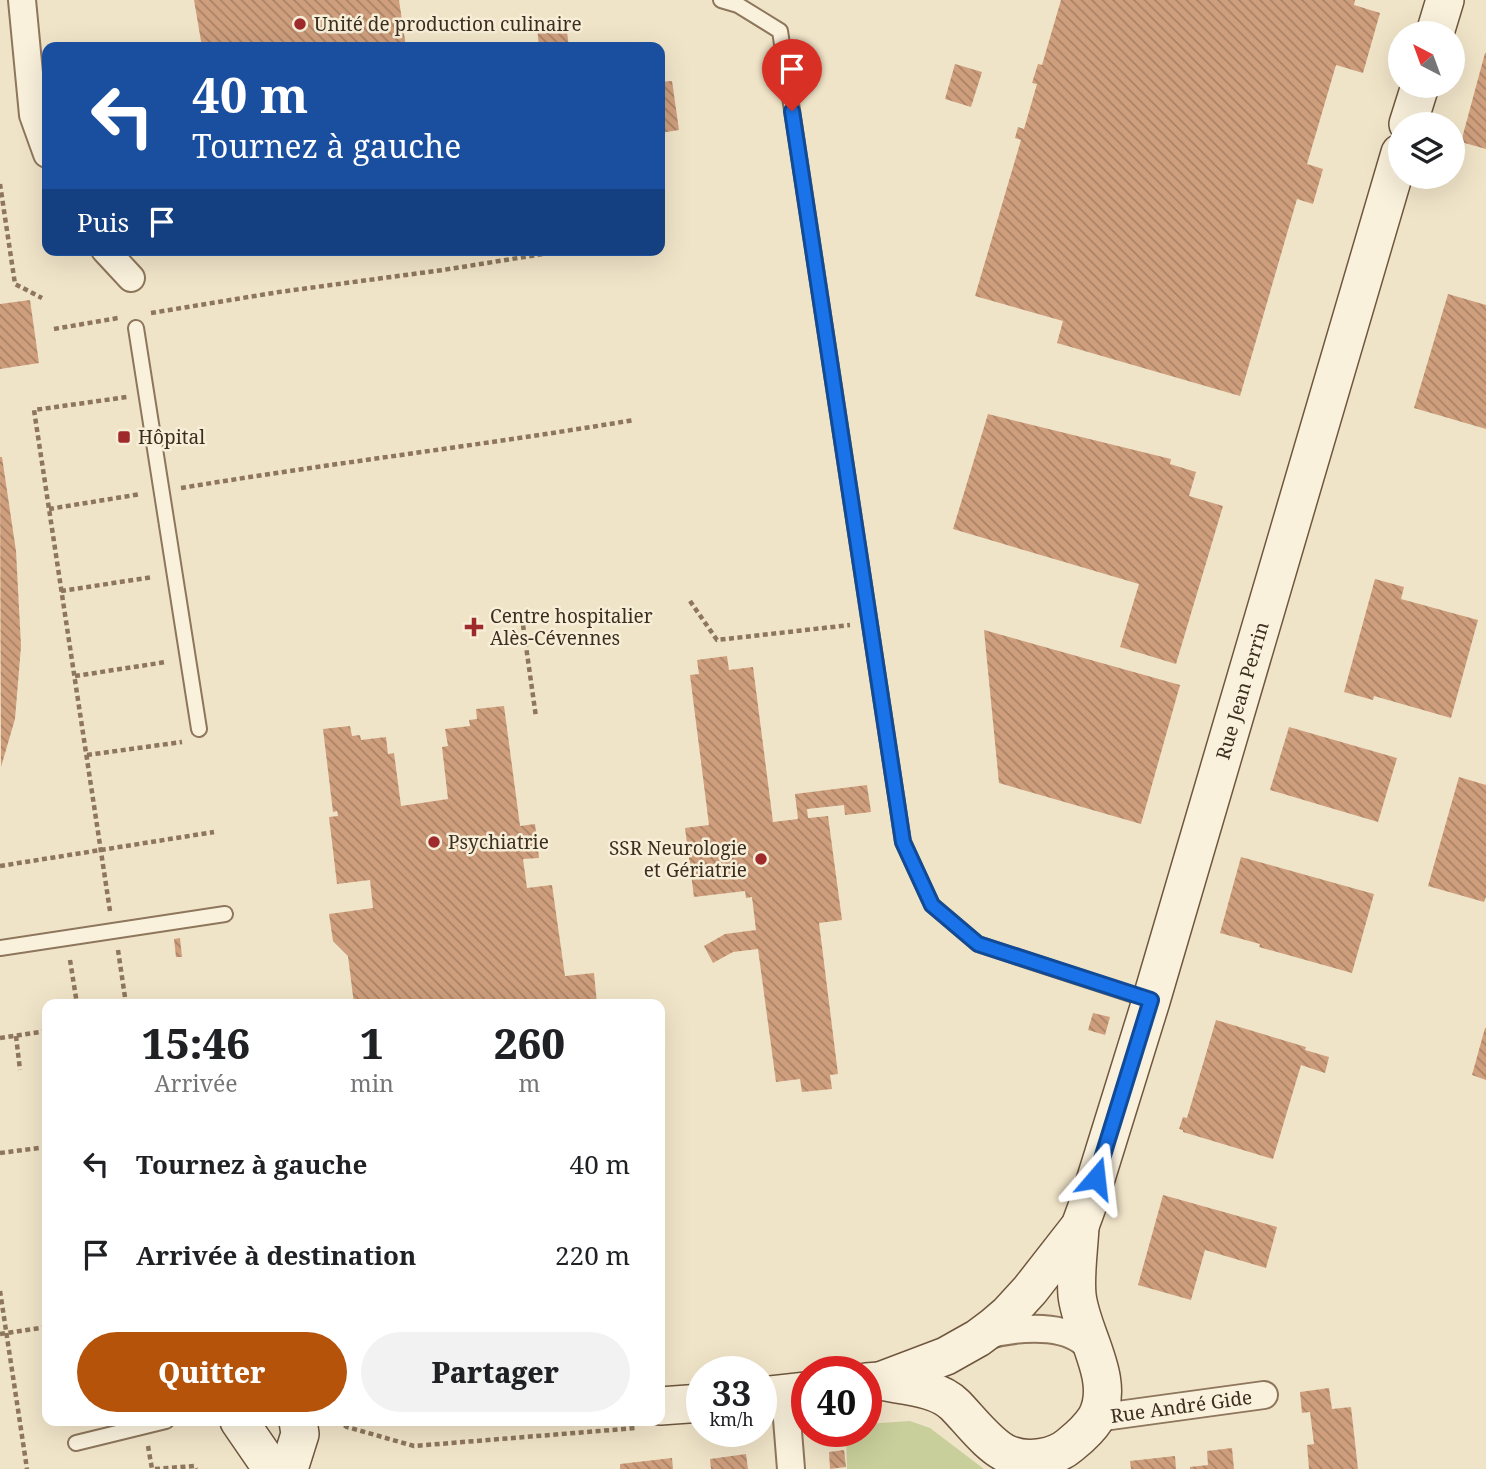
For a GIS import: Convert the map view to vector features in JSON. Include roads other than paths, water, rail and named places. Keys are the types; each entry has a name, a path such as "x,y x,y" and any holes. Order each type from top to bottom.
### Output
{"street":[{"path":"22,0 33,114 42,140"},
{"path":"1439,21 1445,0"},
{"name":"Rue Jean Perrin","path":"1080,1226 1151,1000 1389,189"},
{"path":"111,256 131,278"},
{"path":"882,1379 946,1356 978,1338 1008,1314 1030,1290 1080,1226"},
{"path":"882,1384 933,1392 954,1404 1013,1462 1028,1458 1063,1459 1096,1418 1103,1391 1077,1297 1080,1226"},
{"path":"978,1338 1002,1331 1034,1328 1081,1339 1094,1353"},
{"path":"784,1394 791,1469"},
{"name":"Rue André Gide","path":"1096,1418 1264,1395"},
{"path":"665,1413 686,1407"},
{"path":"242,1426 272,1469"},
{"path":"289,1469 300,1434 299,1426"}],"lane":[{"path":"721,0 738,5 779,31 903,842 932,905 978,944 1151,1000"},
{"path":"136,328 199,729"},
{"path":"0,947 225,914"},
{"path":"76,1443 146,1426"}],"place":[{"name":"Unité de production culinaire","path":"300,24"},
{"name":"Hôpital","path":"124,437"},
{"name":"Centre hospitalier Alès-Cévennes","path":"474,627"},
{"name":"Psychiatrie","path":"434,842"},
{"name":"SSR Neurologie et Gériatrie","path":"761,859"}]}
